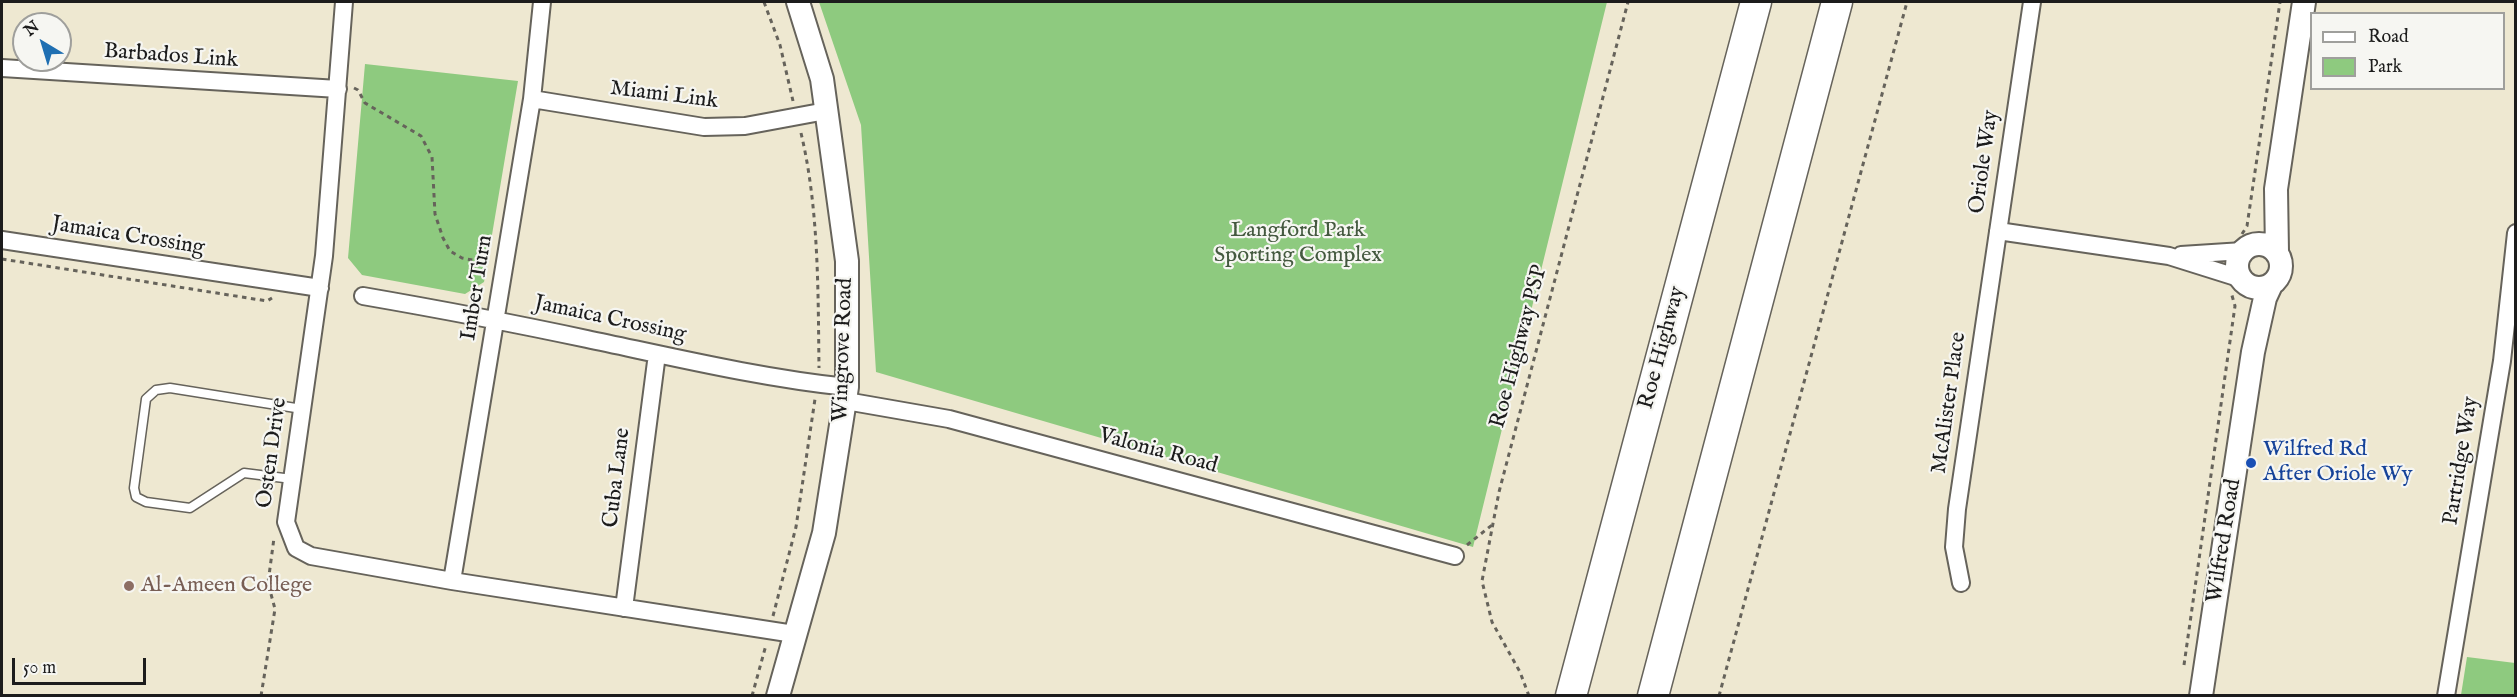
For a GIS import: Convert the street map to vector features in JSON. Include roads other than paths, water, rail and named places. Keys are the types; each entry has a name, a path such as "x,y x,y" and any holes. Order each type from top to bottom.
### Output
{"highway":[{"name":"Roe Highway","path":"1571,696 1756,2"},
{"path":"1653,696 1837,2"}],"main road":[{"name":"Wingrove Road","path":"778,696 824,533 847,394 847,261 822,79 798,2"},
{"path":"2276,189 2243,245 2237,266 2236,281 2257,288 2271,285 2277,280 2282,267 2277,252 2276,189 2304,2"},
{"path":"2243,245 2264,244 2277,252"},
{"name":"Wilfred Road","path":"2236,281 2253,351"},
{"name":"Wilfred Road","path":"2201,696 2253,351 2265,298 2271,285"}],"street":[{"name":"Osten Drive","path":"344,2 320,288 286,522 296,549 311,556 452,581 794,634"},
{"name":"Imber Turn","path":"452,581 532,99 542,2"},
{"name":"Oriole Way","path":"2032,2 1998,231 2169,256 2236,281"},
{"name":"Barbados Link","path":"2,68 338,89"},
{"name":"Miami Link","path":"532,99 704,127 745,126 826,111"},
{"name":"McAlister Place","path":"1960,583 1954,547 1957,509 1998,231"},
{"name":"Partridge Way","path":"2446,696 2509,362 2516,233"},
{"name":"Jamaica Crossing","path":"2,240 320,288"},
{"name":"Oriole Way","path":"2169,256 2243,245"},
{"name":"Jamaica Crossing","path":"363,296 497,320 657,354 817,384 847,394"},
{"name":"Cuba Lane","path":"624,608 657,354"},
{"name":"Valonia Road","path":"847,394 950,419 1455,556"}],"lane":[{"path":"292,479 246,472 195,506 185,509 146,502 136,497 134,488 147,399 156,390 170,388 302,409"}],"place":[{"name":"Wilfred Rd After Oriole Wy","path":"2251,463"},
{"name":"Al-Ameen College","path":"129,586"}],"park label":[{"name":"Langford Park Sporting Complex","path":"1298,244"}]}
